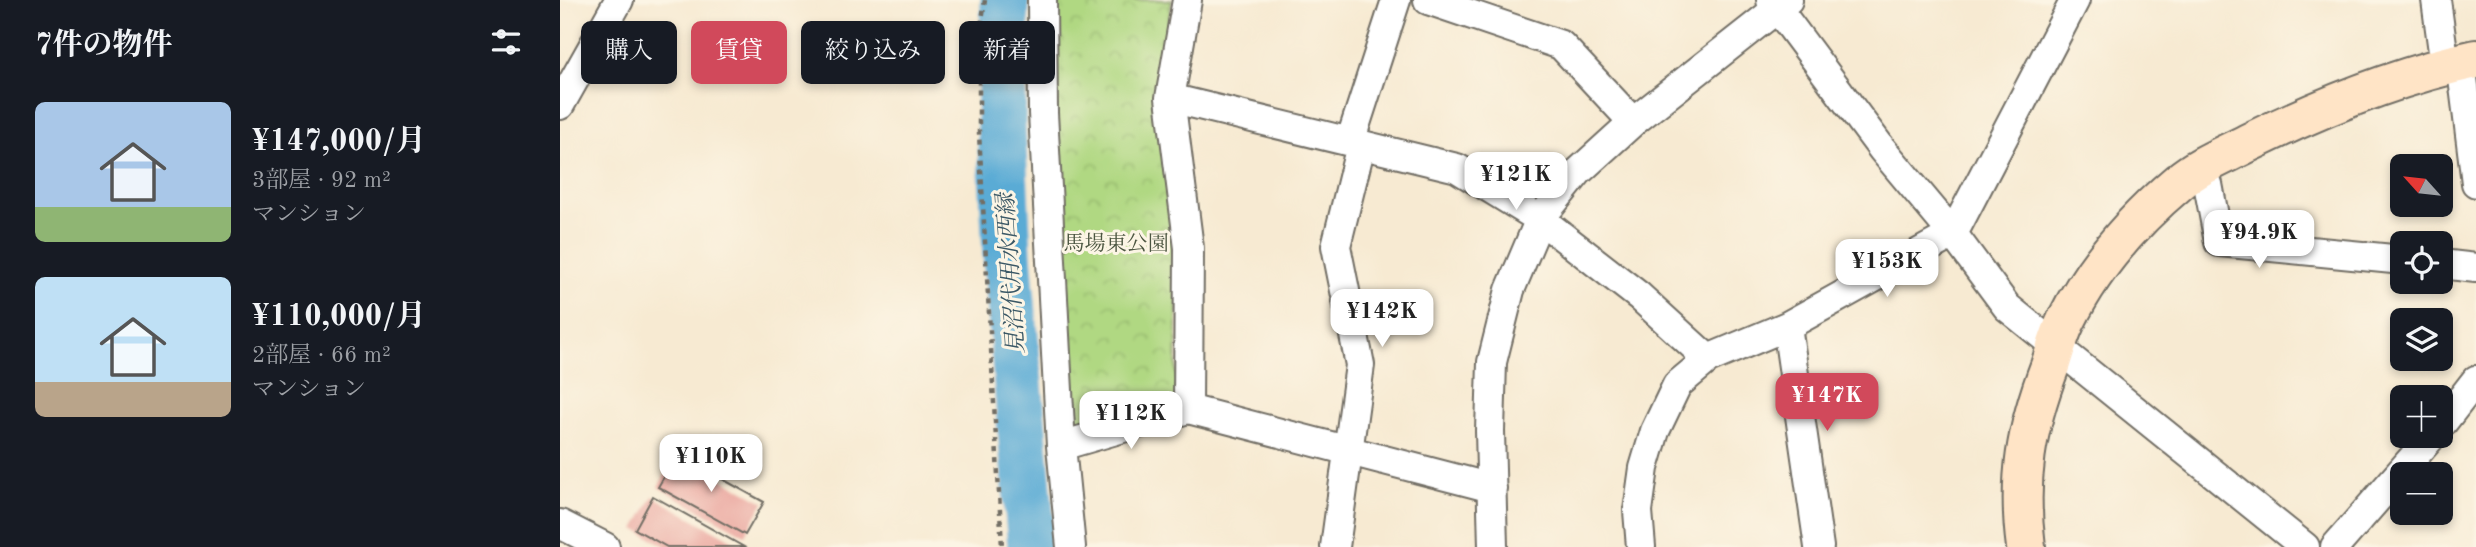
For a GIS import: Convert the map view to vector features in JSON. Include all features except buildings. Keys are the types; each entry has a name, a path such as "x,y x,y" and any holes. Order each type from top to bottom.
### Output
{"street":[{"path":"560,105 619,0"},
{"path":"1042,0 1043,113 1060,446 1071,547"},
{"path":"1187,0 1170,98 1189,248 1188,409"},
{"path":"1335,547 1360,365 1336,246 1355,144 1396,0"},
{"path":"1428,0 1561,45 1633,122"},
{"path":"1641,547 1639,511 1644,468 1655,431 1677,385 1708,359 1787,326 1953,234 2075,0"},
{"path":"2436,0 2461,62 2476,183"},
{"path":"1493,547 1493,362 1510,290 1540,219 1578,172 1633,122 1780,3 1882,149 1953,234 2007,307 2305,547"},
{"path":"2026,547 2021,509 2022,461 2036,401 2066,322 2093,275 2138,220 2199,168 2308,113 2461,62"},
{"path":"1170,98 1457,168 1540,219 1639,296 1708,359"},
{"path":"2199,168 2208,184 2219,242 2390,259"},
{"path":"2453,265 2476,268"},
{"path":"1787,326 1819,547"},
{"path":"2453,410 2476,380"},
{"path":"1060,446 1188,409 1492,488"},
{"path":"2335,547 2422,448"},
{"path":"560,524 605,547"}],"path":[{"path":"985,0 979,40 979,133 1002,547"}],"green space":[{"name":"馬場東公園","path":"1049,0 1172,0 1155,104 1178,241 1176,400 1077,433 1065,425 1052,84 1055,84 1055,21 1050,21"}],"waterway":[{"name":"見沼代用水西縁","path":"1005,0 1001,124 1007,255 1032,547"}]}
